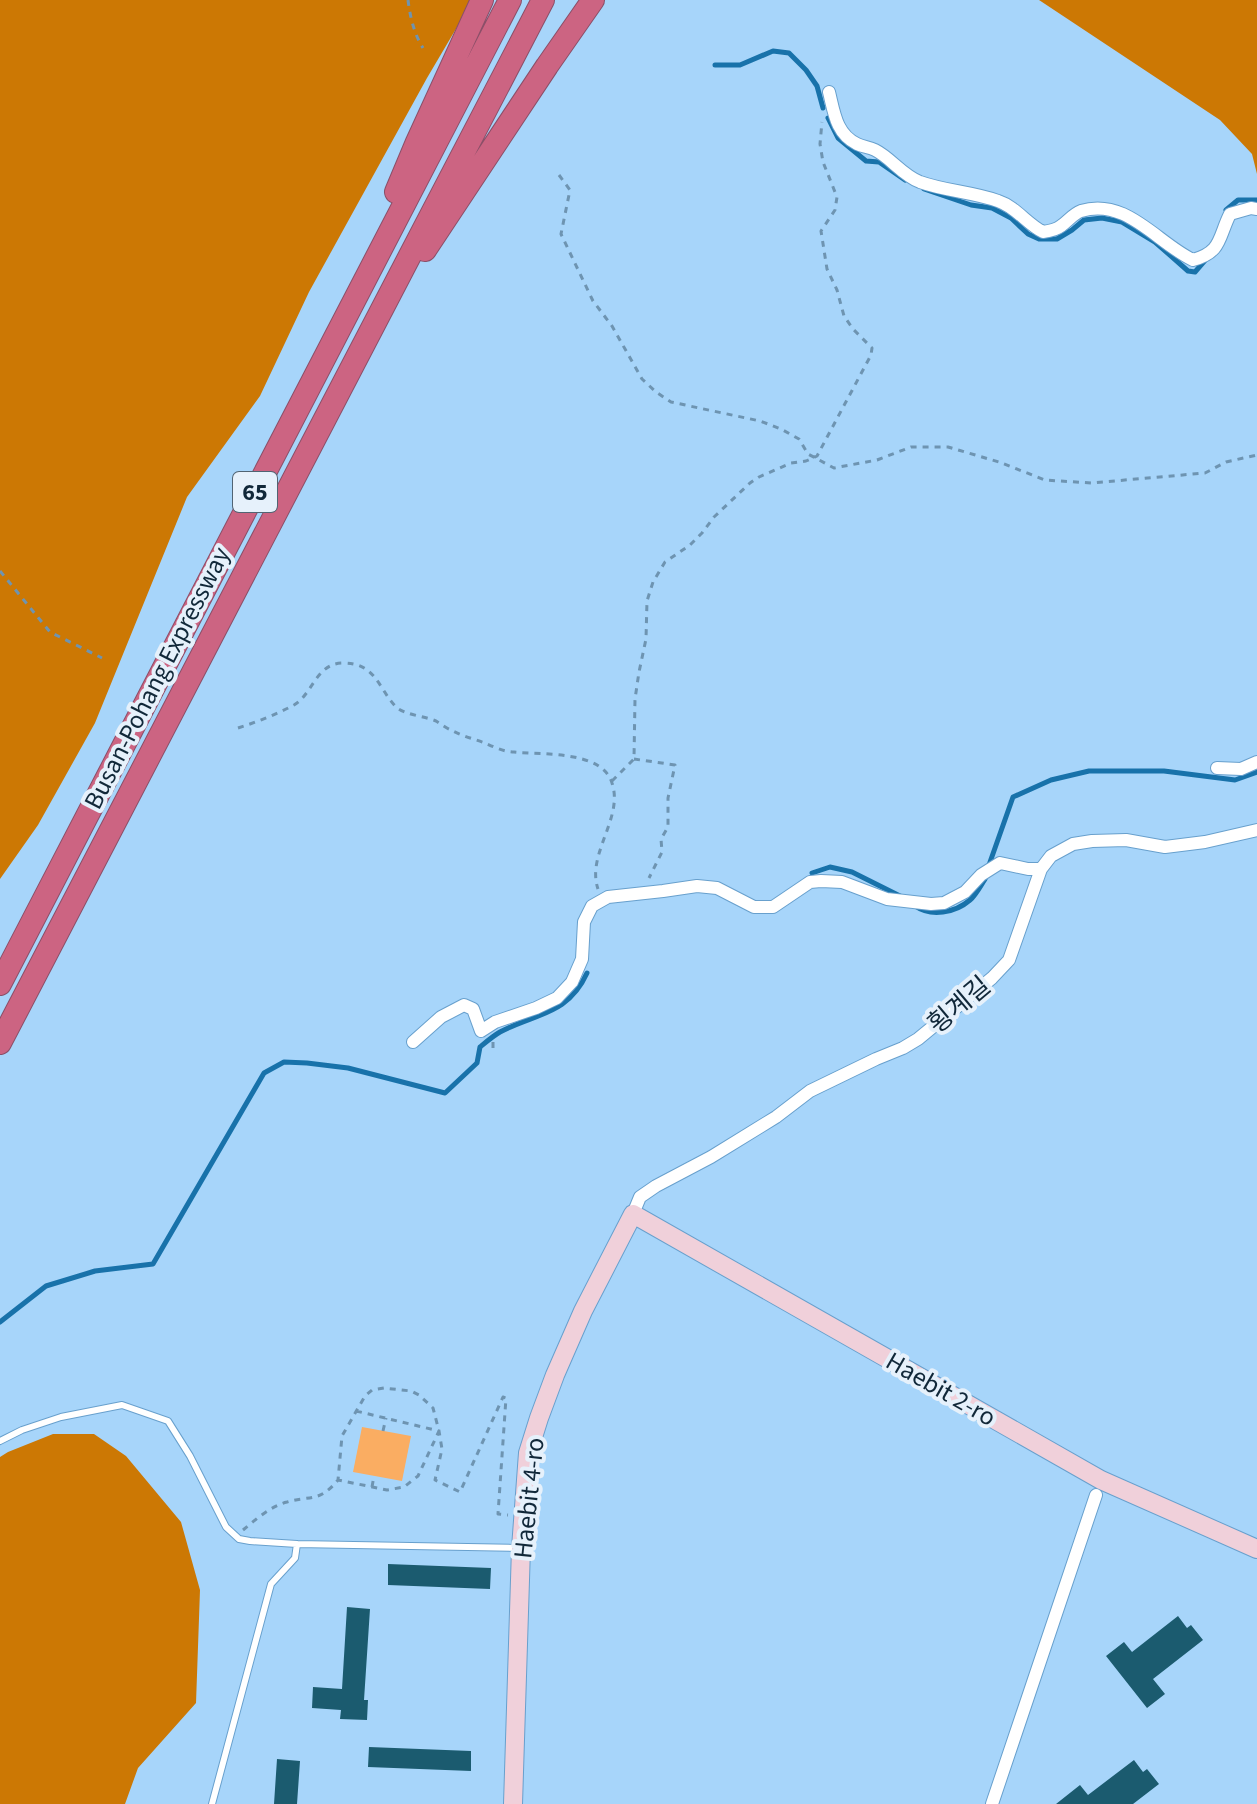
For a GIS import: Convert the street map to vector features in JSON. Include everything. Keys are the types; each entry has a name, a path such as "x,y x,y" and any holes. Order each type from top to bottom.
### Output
{"highway":[{"path":"340,329 417,142 482,0"},
{"name":"Busan-Pohang Expressway","path":"0,984 510,0"},
{"name":"Busan-Pohang Expressway","path":"0,1043 543,0"},
{"path":"358,351 593,0"}],"street":[{"path":"829,92 835,119 843,133 855,143 875,150 906,175 920,182 1010,206 1031,226 1043,232 1058,229 1078,212 1108,210 1126,214 1176,252 1193,260 1206,256 1218,246 1230,214 1257,209"},
{"path":"1217,768 1241,769 1257,762"},
{"path":"413,1042 441,1017 464,1005 473,1009 481,1031 495,1022 557,998 572,982 582,959 584,922 592,906 608,897 697,886 717,888 754,907 773,907 810,882 821,881 842,882 887,899 944,903 965,892 1000,863 1041,869 1051,856 1073,844 1126,840 1165,847 1257,830"},
{"name":"횡계길","path":"633,1214 640,1197 656,1186 776,1117 810,1091 918,1039 992,978 1009,960 1041,869"},
{"name":"Haebit 4-ro","path":"513,1804 521,1548 528,1453 555,1375 583,1311 633,1214"},
{"name":"Haebit 2-ro","path":"633,1214 1101,1480 1257,1549"},
{"path":"992,1804 1096,1495"}],"lane":[{"path":"0,1441 61,1417 122,1405 168,1421 190,1456 226,1527 239,1539 297,1544 521,1548"},
{"path":"212,1804 271,1584 295,1558 297,1544"}],"path":[{"path":"408,0 423,48"},
{"path":"612,781 634,759 635,699 646,639 647,601 653,582 665,562 690,545 750,483 791,463 817,456 872,348 844,316 827,269 821,231 835,210 837,197 823,162 820,144 822,116 833,107"},
{"path":"559,175 570,190 561,234 593,301 612,326 642,379 671,402 760,421 781,429 799,439 808,454 834,468 877,460 911,447 948,447 1045,480 1091,483 1205,473 1226,462 1257,455"},
{"path":"0,571 50,632 102,658"},
{"path":"238,728 297,703 322,671 340,663 363,667 376,677 398,709 437,722 454,732 510,752 590,760 612,781 614,795 609,828 597,857 595,881 602,900"},
{"path":"634,759 675,765 668,798 668,827 661,839 662,852 649,875 651,892"},
{"path":"493,1043 493,1054"},
{"path":"236,1536 273,1508 286,1502 320,1496 330,1490 338,1480 342,1436 365,1396 372,1390 384,1388 411,1391 433,1408 442,1449 435,1480 460,1492 503,1397 506,1398 498,1514 523,1516"},
{"path":"356,1411 439,1431"},
{"path":"383,1431 386,1418"},
{"path":"338,1480 387,1490 404,1487 418,1476 439,1431"},
{"path":"372,1487 374,1476"}],"shaded area":[{"path":"0,0 473,0 309,292 260,396 187,497 95,723 38,825 0,879"},
{"path":"1039,0 1257,0 1257,174 1252,154 1220,120"},
{"path":"362,1427 411,1436 402,1481 353,1472"},
{"path":"53,1434 94,1434 126,1456 181,1522 200,1590 196,1703 138,1768 125,1804 0,1804 0,1457"}],"building":[{"path":"388,1564 491,1568 490,1589 388,1585"},
{"path":"347,1607 370,1609 364,1700 368,1700 367,1720 340,1719 341,1710 312,1708 313,1687 342,1689"},
{"path":"1178,1616 1187,1628 1191,1625 1203,1640 1153,1679 1165,1694 1147,1708 1106,1656 1124,1642 1132,1652"},
{"path":"369,1747 471,1751 471,1771 368,1767"},
{"path":"277,1759 300,1761 297,1804 274,1804"},
{"path":"1134,1760 1143,1772 1147,1769 1159,1784 1133,1804 1056,1804 1080,1785 1088,1795"}],"waterway":[{"path":"715,65 740,65 773,51 789,53 817,86 823,108"},
{"path":"828,118 838,138 866,161 879,162 905,180"},
{"path":"924,189 971,205 992,208 1039,239 1057,239 1084,220 1102,218 1122,222 1155,242 1188,271 1195,272 1207,258"},
{"path":"1226,210 1238,200 1257,200"},
{"path":"989,865 1013,797 1051,780 1089,771 1164,771 1235,780 1257,772"},
{"path":"812,873 830,867 852,872 900,896"},
{"path":"915,906 928,912 957,908 972,898 985,879"},
{"path":"0,1322 46,1286 95,1271 153,1264 264,1073 284,1062 307,1063 348,1068 445,1093 477,1063 480,1047 500,1032 561,1005 579,987 587,973"}]}
